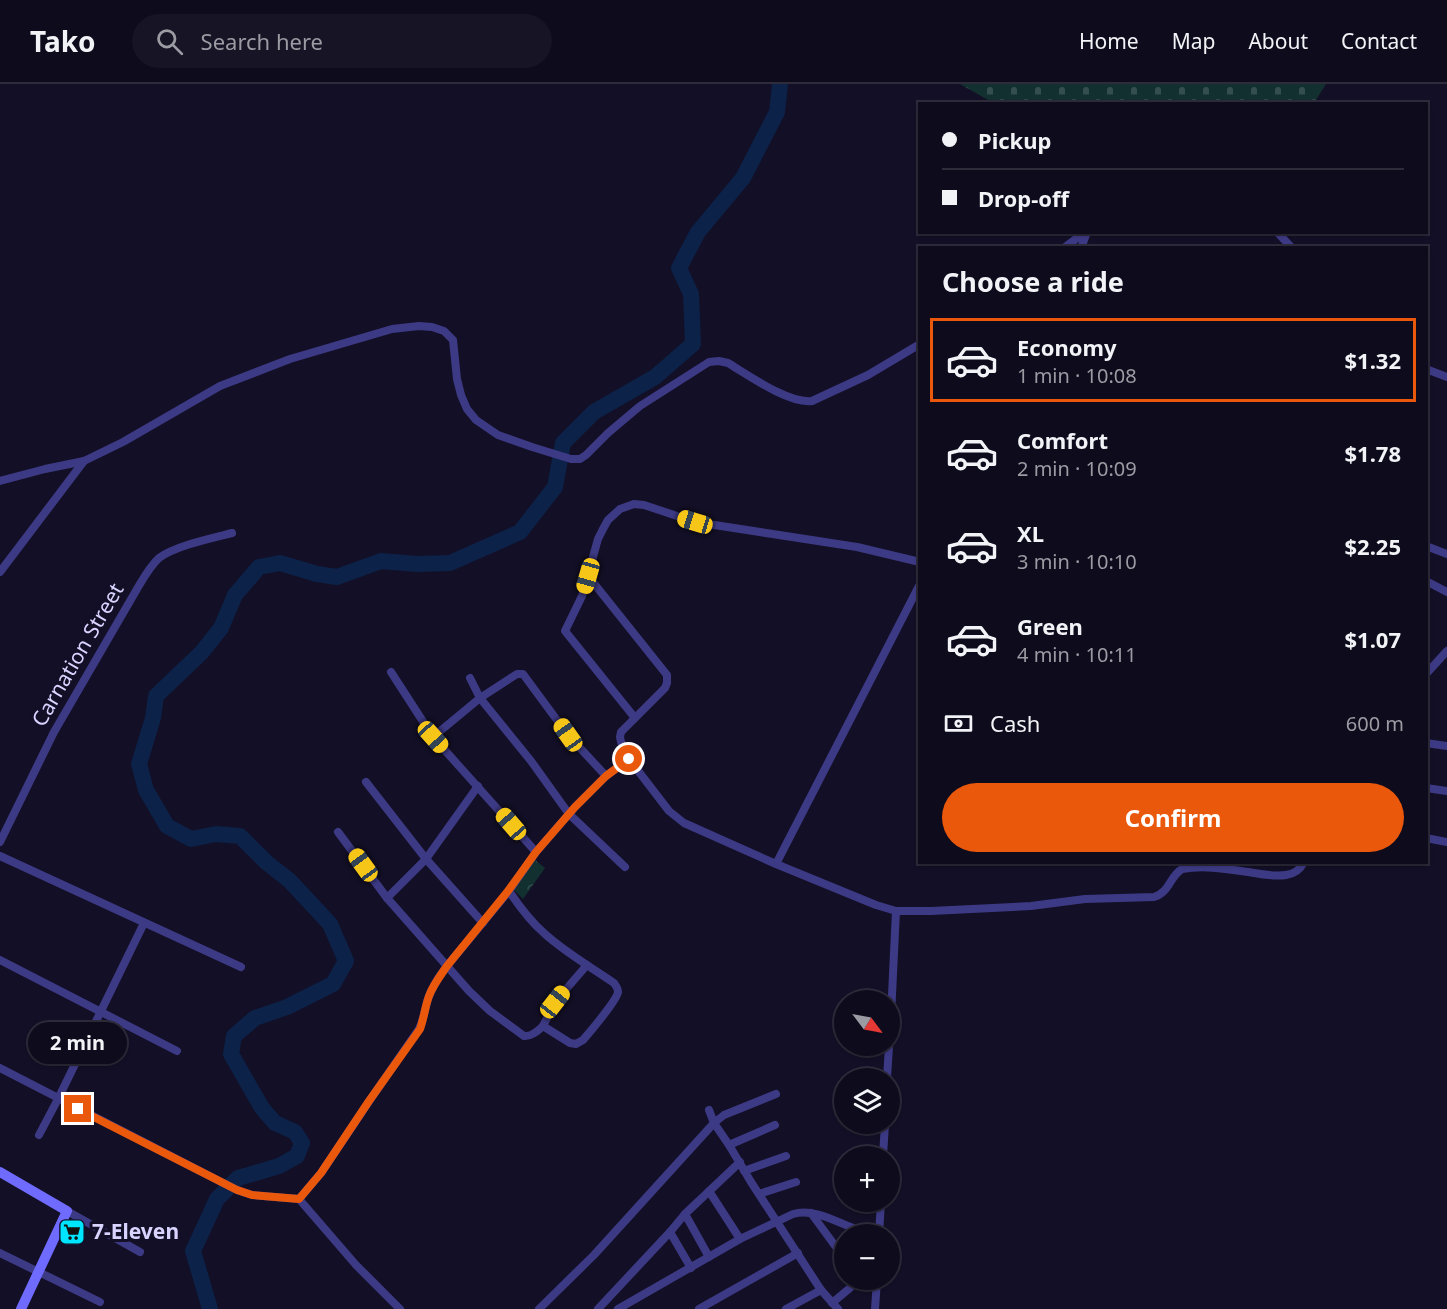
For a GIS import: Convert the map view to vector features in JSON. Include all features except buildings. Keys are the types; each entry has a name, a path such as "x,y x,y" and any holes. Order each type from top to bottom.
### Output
{"street":[{"path":"1067,246 1083,234"},
{"path":"1279,234 1290,246"},
{"path":"0,481 84,461 123,442 220,386 290,359 392,329 419,326 444,331 453,340 461,395 467,409 476,420 498,435 571,459 580,459 586,455 640,406 709,362 719,360 728,363 778,393 804,402 812,401 868,375 918,345"},
{"path":"1428,370 1447,377"},
{"path":"0,572 84,461"},
{"path":"635,718 565,631 582,596 598,539 608,520 620,509 634,504 644,505 695,522 857,547 918,562"},
{"name":"Carnation Street","path":"0,842 54,732 152,567 166,554 232,533"},
{"path":"1428,547 1447,554"},
{"path":"588,576 667,675 668,683 665,688 621,732 621,742 629,759 669,812 684,823 776,864 896,911 1031,906 1084,899 1154,897 1164,892 1182,868 1223,865 1266,875 1286,875 1295,873 1303,864"},
{"path":"1428,582 1447,592"},
{"path":"776,864 918,588"},
{"path":"1428,672 1447,651"},
{"path":"391,672 433,737 536,852"},
{"path":"433,737 480,698 517,674 523,674 568,735 606,776"},
{"path":"470,678 480,698 531,761 569,814 625,867"},
{"path":"1428,743 1447,746"},
{"path":"299,1199 321,1173 420,1029 429,996 447,966 508,891 536,852 575,807 606,776 629,759"},
{"path":"366,782 426,859 483,923"},
{"path":"387,898 426,859 478,786"},
{"path":"1428,788 1447,791"},
{"path":"338,832 387,898 469,991 520,1034 527,1036 533,1034 543,1026 555,1002 586,965"},
{"path":"1428,838 1447,842"},
{"path":"0,856 241,967"},
{"path":"508,891 545,934 616,986 618,992 583,1040 576,1044 570,1043 543,1026"},
{"path":"892,990 896,911"},
{"path":"39,1135 144,923"},
{"path":"0,960 177,1051"},
{"path":"0,1068 237,1190 252,1195 299,1199 356,1265 400,1309"},
{"path":"539,1309 594,1254 714,1123 724,1115 776,1094"},
{"path":"709,1110 714,1123 821,1290 835,1306 848,1290"},
{"path":"729,1145 775,1125"},
{"path":"744,1171 786,1155"},
{"path":"598,1309 685,1214 740,1162"},
{"path":"0,1172 140,1252"},
{"path":"759,1194 796,1182"},
{"path":"709,1191 740,1239"},
{"path":"21,1309 67,1211"},
{"path":"810,1212 834,1244"},
{"path":"618,1309 740,1239 793,1214 810,1212 842,1224"},
{"path":"685,1214 709,1257"},
{"path":"670,1232 691,1268"},
{"path":"0,1253 100,1302"},
{"path":"699,1309 798,1253"},
{"path":"786,1309 821,1290"},
{"path":"875,1309 876,1290"}],"green space":[{"path":"960,84 1326,84 1315,102 992,102"},
{"path":"534,859 545,868 523,899 513,889"}],"waterway":[{"path":"210,1309 193,1251 217,1199 238,1178 279,1166 297,1156 302,1143 295,1132 275,1123 262,1108 231,1054 234,1036 255,1018 287,1007 333,984 346,961 330,924 290,881 266,862 240,836 216,834 191,839 167,826 146,790 139,764 153,718 156,696 202,652 221,628 235,595 259,567 280,563 317,574 337,577 381,561 417,564 450,563 520,532 555,487 563,443 594,412 655,377 693,344 691,294 679,268 698,232 743,178 777,112 780,84"}],"place":[{"name":"7-Eleven","path":"72,1232"}],"route":[{"path":"78,1109 237,1190 252,1195 299,1199 321,1173 420,1029 429,996 447,966 508,891 536,852 575,807 606,776 629,759"}]}
